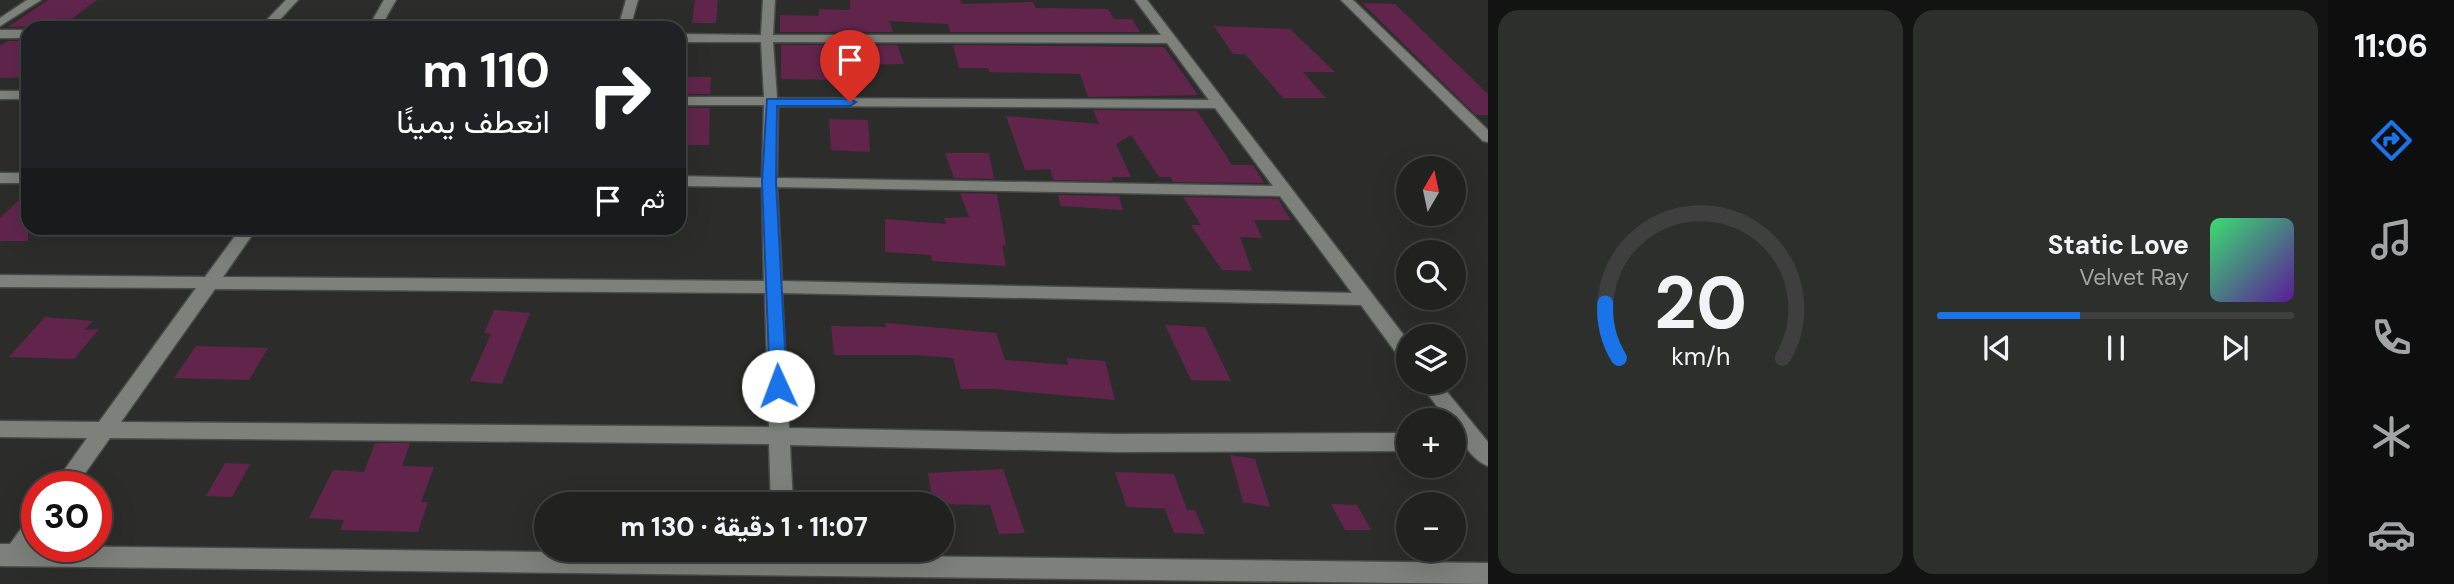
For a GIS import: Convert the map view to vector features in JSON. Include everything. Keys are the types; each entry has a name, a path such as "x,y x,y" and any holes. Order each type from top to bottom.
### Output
{"street":[{"path":"0,23 35,0"},
{"path":"272,21 292,0"},
{"path":"378,21 390,0"},
{"path":"626,21 632,0"},
{"path":"769,0 769,182 782,492"},
{"path":"1141,0 1396,340"},
{"path":"1347,0 1488,138"},
{"path":"0,34 21,34"},
{"path":"686,38 1172,39"},
{"path":"0,95 21,95"},
{"path":"686,101 1220,104"},
{"path":"0,178 21,178"},
{"path":"686,181 1282,191"},
{"path":"74,471 244,235"},
{"path":"0,281 775,287 1364,299"},
{"path":"1438,394 1482,450"},
{"path":"0,429 780,436 1116,443 1396,442"},
{"path":"8,555 21,542"},
{"path":"8,555 534,556"},
{"path":"954,561 1488,574"}],"building":[{"path":"48,0 97,0 69,21 21,21 21,27 8,27"},
{"path":"695,0 718,0 716,23 692,23"},
{"path":"850,0 960,0 962,4 1033,2 1036,8 1108,9 1114,19 1132,19 1140,32 950,32 948,24 889,21 893,32 780,32 780,15 819,16 819,9 850,10"},
{"path":"1362,3 1395,4 1488,94 1488,115 1476,115"},
{"path":"1214,26 1290,29 1335,72 1303,72 1326,98 1283,98 1245,54 1233,54"},
{"path":"8,41 21,41 21,77 0,78 0,46"},
{"path":"781,45 897,45 904,64 843,65 844,80 781,79"},
{"path":"953,45 1164,47 1198,95 1088,97 1080,74 989,72 988,68 959,68"},
{"path":"686,77 711,77 710,94 686,94"},
{"path":"686,108 710,108 709,145 686,145"},
{"path":"1093,110 1197,111 1232,165 1253,165 1264,183 1173,182 1171,177 1159,177 1131,135 1116,144 1131,177 1112,177 1113,181 1053,180 1050,169 1025,170 1006,116 1099,124"},
{"path":"829,119 868,120 870,152 831,150"},
{"path":"945,153 989,153 994,179 954,178"},
{"path":"960,193 997,194 1006,246 1002,245 1006,266 932,261 931,255 885,252 885,219 946,224 944,218 969,217"},
{"path":"1058,195 1119,196 1123,210 1061,206"},
{"path":"1183,197 1278,199 1291,220 1254,220 1262,238 1240,237 1252,271 1222,270 1191,225 1201,225"},
{"path":"21,198 21,235 28,235 28,241 0,241 0,218"},
{"path":"494,310 530,313 502,384 470,381 491,334 484,333"},
{"path":"45,317 93,321 84,330 99,329 74,359 9,357"},
{"path":"885,323 996,333 1005,360 1068,365 1067,358 1105,361 1115,400 993,389 961,389 953,358 834,355 831,326 886,327"},
{"path":"1165,325 1205,327 1231,381 1191,380"},
{"path":"196,346 268,348 249,380 174,378"},
{"path":"375,443 410,443 402,466 434,467 421,502 428,502 418,532 340,530 344,520 309,518 333,470 364,472"},
{"path":"1230,455 1255,459 1270,507 1243,502"},
{"path":"225,463 250,464 232,497 206,496"},
{"path":"1003,469 1025,533 999,534 990,505 954,504 954,492 931,492 928,473"},
{"path":"1115,472 1174,474 1187,510 1195,510 1205,534 1174,533 1165,509 1175,509 1127,507"},
{"path":"1331,504 1357,505 1371,530 1345,530"}],"route":[{"path":"778,386 769,182 771,102 850,102"}]}
